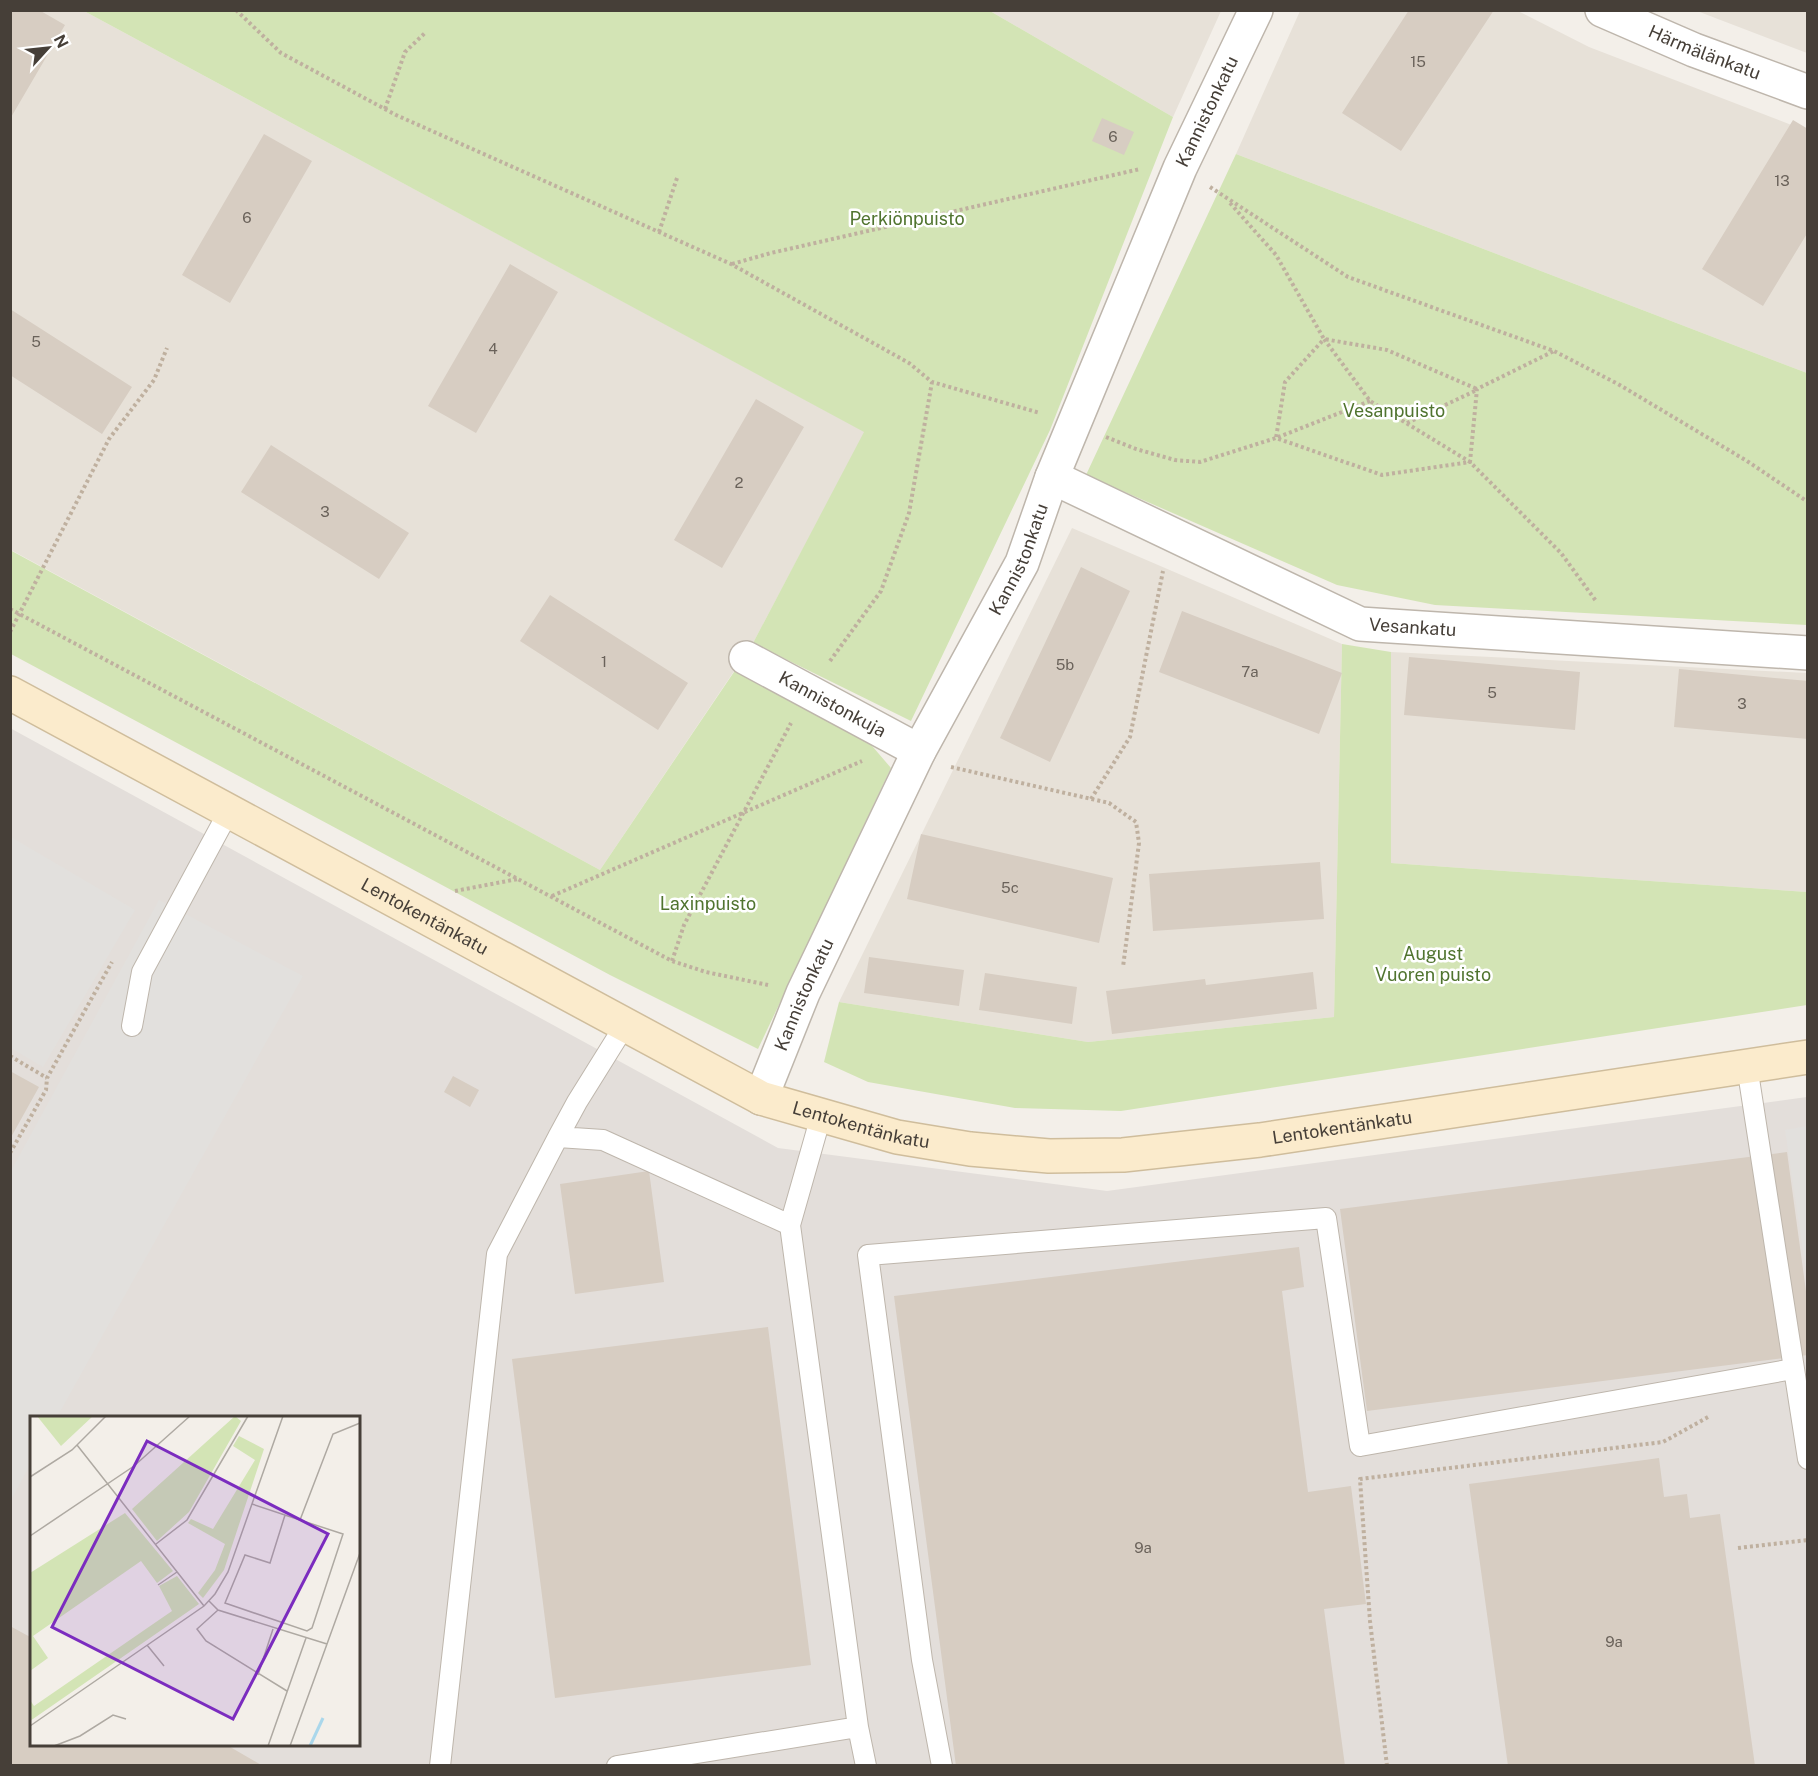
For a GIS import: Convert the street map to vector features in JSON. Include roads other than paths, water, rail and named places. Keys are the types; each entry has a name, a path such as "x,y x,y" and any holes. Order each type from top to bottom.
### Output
{"street":[{"name":"Kannistonkatu","path":"761,1098 803,993 910,749 1022,563 1052,477 1180,168 1256,10"},
{"name":"Härmälänkatu","path":"1602,10 1695,50 1808,92"},
{"name":"Vesankatu","path":"1052,477 1360,624 1808,653"},
{"name":"Kannistonkuja","path":"746,658 910,749"},
{"name":"Lentokentänkatu","path":"10,693 761,1098 897,1137 970,1149 1048,1156 1123,1155 1272,1138 1808,1057"}],"lane":[{"path":"132,1026 142,972 229,811"},
{"path":"440,1766 497,1254 577,1102 625,1025"},
{"path":"1747,1066 1808,1459"},
{"path":"821,1116 790,1225 858,1727 867,1766"},
{"path":"558,1137 603,1140 790,1225"},
{"path":"942,1766 922,1660 868,1255 1326,1218 1360,1446 1793,1369"},
{"path":"617,1766 858,1727"}],"park label":[{"name":"Perkiönpuisto","path":"907,219"},
{"name":"Vesanpuisto","path":"1394,411"},
{"name":"Laxinpuisto","path":"708,904"},
{"name":"August Vuoren puisto","path":"1433,964"}]}
